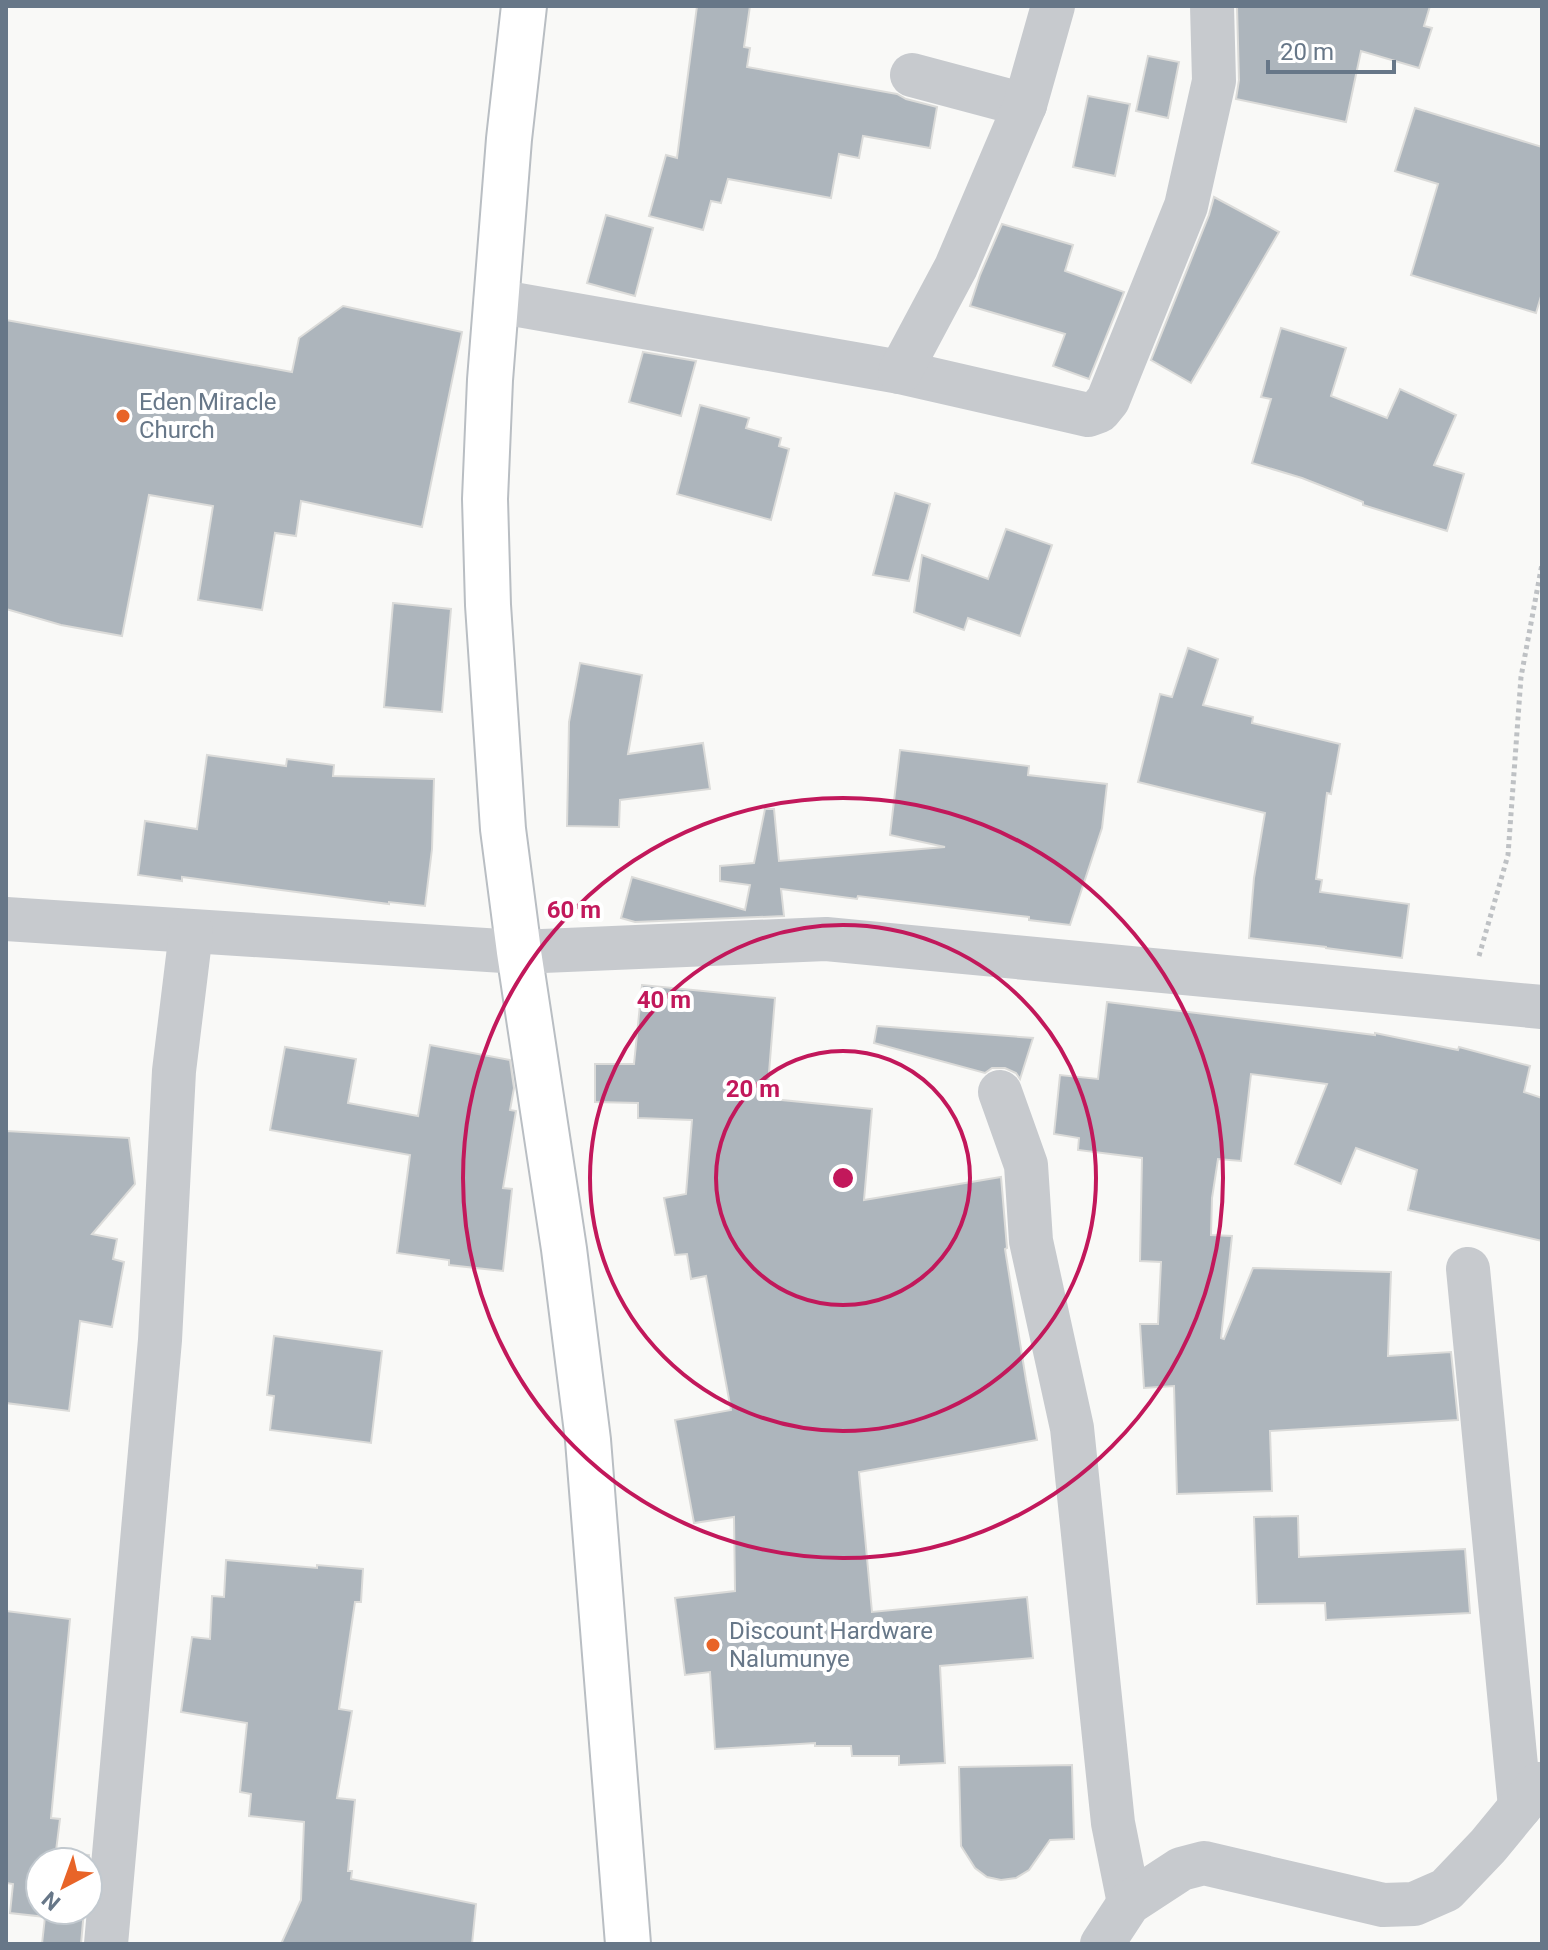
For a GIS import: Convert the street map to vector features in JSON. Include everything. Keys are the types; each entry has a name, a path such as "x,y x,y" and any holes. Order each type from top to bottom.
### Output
{"street":[{"path":"524,6 509,139 490,380 485,499 487,590 503,829 564,1249 588,1440 628,1944"},
{"path":"900,372 956,267 1025,105 1053,6"},
{"path":"496,301 900,372 1088,415 1099,411 1108,400 1186,206 1214,81 1212,6"},
{"path":"912,75 1025,105"},
{"path":"6,919 519,952 826,939 1542,1007"},
{"path":"106,1944 160,1340 174,1071 191,932"},
{"path":"1000,1092 1026,1165 1031,1241 1072,1428 1113,1823 1129,1903"},
{"path":"1102,1944 1129,1903 1181,1869 1204,1863 1383,1905 1414,1904 1446,1890 1488,1846 1531,1793 1468,1269"}],"path":[{"path":"1466,1001 1508,855 1521,677 1542,564"}],"building":[{"path":"697,6 750,6 744,47 750,48 747,67 897,94 937,107 930,148 863,136 859,158 839,154 831,198 728,179 721,203 711,201 703,230 649,216 666,155 677,158"},
{"path":"1237,6 1430,6 1424,26 1432,28 1419,68 1361,51 1346,122 1236,99 1239,80"},
{"path":"1148,56 1179,62 1168,118 1136,111"},
{"path":"1088,96 1130,104 1115,176 1073,167"},
{"path":"1415,108 1542,147 1542,293 1536,313 1411,275 1438,184 1395,171"},
{"path":"1214,197 1279,232 1191,383 1151,360"},
{"path":"606,215 653,228 635,296 587,283"},
{"path":"1002,224 1073,245 1065,271 1124,292 1089,379 1053,366 1065,334 970,306"},
{"path":"343,306 462,332 422,527 301,501 296,536 275,533 262,610 198,600 213,506 149,495 122,636 61,625 6,609 6,320 292,372 299,338"},
{"path":"1281,328 1346,348 1331,396 1387,418 1400,389 1456,415 1434,465 1464,474 1447,531 1363,505 1363,502 1302,478 1252,463 1271,399 1261,397"},
{"path":"643,352 696,361 681,416 629,402"},
{"path":"700,405 749,418 746,428 781,438 779,446 789,449 771,520 677,494"},
{"path":"895,493 930,504 909,581 873,575"},
{"path":"1006,529 1052,545 1020,636 968,618 964,630 914,612 922,555 988,579"},
{"path":"393,603 451,609 442,712 384,707"},
{"path":"1188,648 1218,659 1203,705 1253,717 1252,723 1340,744 1331,794 1327,793 1316,879 1322,880 1320,892 1409,904 1402,958 1249,938 1254,878 1265,813 1138,782 1160,694 1172,697"},
{"path":"580,663 642,675 628,754 703,743 710,789 620,800 619,827 567,826 569,722"},
{"path":"900,750 1029,766 1028,775 1107,784 1102,828 1070,925 1029,920 1029,917 781,889 784,916 635,922 621,918 632,877 745,910 750,885 720,881 720,866 754,863 765,809 774,809 779,861 945,847 890,835"},
{"path":"207,755 286,766 287,759 334,765 333,776 434,779 432,849 425,906 182,877 182,881 138,875 145,821 197,829"},
{"path":"642,985 775,998 768,1085 773,1085 772,1099 872,1109 864,1200 1001,1177 1005,1249 1037,1440 859,1472 872,1612 1027,1597 1033,1658 940,1666 945,1763 899,1765 899,1756 852,1756 851,1746 815,1746 815,1743 715,1749 710,1672 685,1675 675,1598 735,1591 734,1517 694,1523 675,1420 731,1410 706,1276 691,1279 687,1254 675,1255 664,1198 686,1194 692,1120 638,1118 638,1103 595,1102 595,1064 634,1064"},
{"path":"1107,1002 1375,1033 1458,1050 1459,1047 1530,1066 1524,1092 1542,1098 1542,1241 1408,1210 1417,1170 1356,1148 1341,1184 1295,1164 1327,1084 1251,1074 1241,1161 1218,1159 1211,1235 1232,1236 1221,1338 1224,1339 1253,1268 1391,1272 1388,1356 1451,1352 1458,1420 1270,1431 1272,1491 1177,1494 1174,1386 1144,1388 1140,1324 1158,1324 1161,1262 1140,1261 1142,1158 1078,1150 1079,1138 1054,1134 1060,1075 1098,1079"},
{"path":"877,1026 1033,1038 1020,1079 1016,1073 1005,1068 992,1068 985,1073 874,1043"},
{"path":"430,1045 510,1060 514,1088 510,1110 516,1111 503,1188 512,1189 503,1271 449,1265 449,1260 397,1253 410,1155 270,1130 285,1047 356,1059 348,1103 418,1116"},
{"path":"6,1131 129,1138 135,1184 92,1234 117,1239 113,1259 124,1262 112,1327 80,1321 69,1411 6,1403"},
{"path":"274,1336 382,1351 371,1443 270,1430 274,1396 267,1395"},
{"path":"1298,1516 1299,1557 1465,1549 1470,1613 1326,1620 1325,1603 1257,1604 1254,1517"},
{"path":"226,1560 363,1569 361,1602 355,1602 339,1709 352,1711 337,1798 355,1800 348,1871 352,1871 351,1879 476,1904 472,1944 281,1944 301,1900 304,1822 249,1816 251,1794 240,1792 247,1723 181,1712 192,1637 210,1639 212,1596 224,1597"},
{"path":"6,1611 70,1619 51,1818 60,1819 57,1846 24,1846 24,1915 10,1913 13,1884 6,1883"},
{"path":"1072,1765 1074,1839 1050,1840 1029,1870 1016,1878 1001,1880 987,1877 975,1868 961,1846 959,1767"},
{"path":"44,1926 83,1926 81,1944 42,1944"}],"place":[{"name":"Eden Miracle Church","path":"123,416"},
{"name":"Discount Hardware Nalumunye","path":"713,1645"}]}
